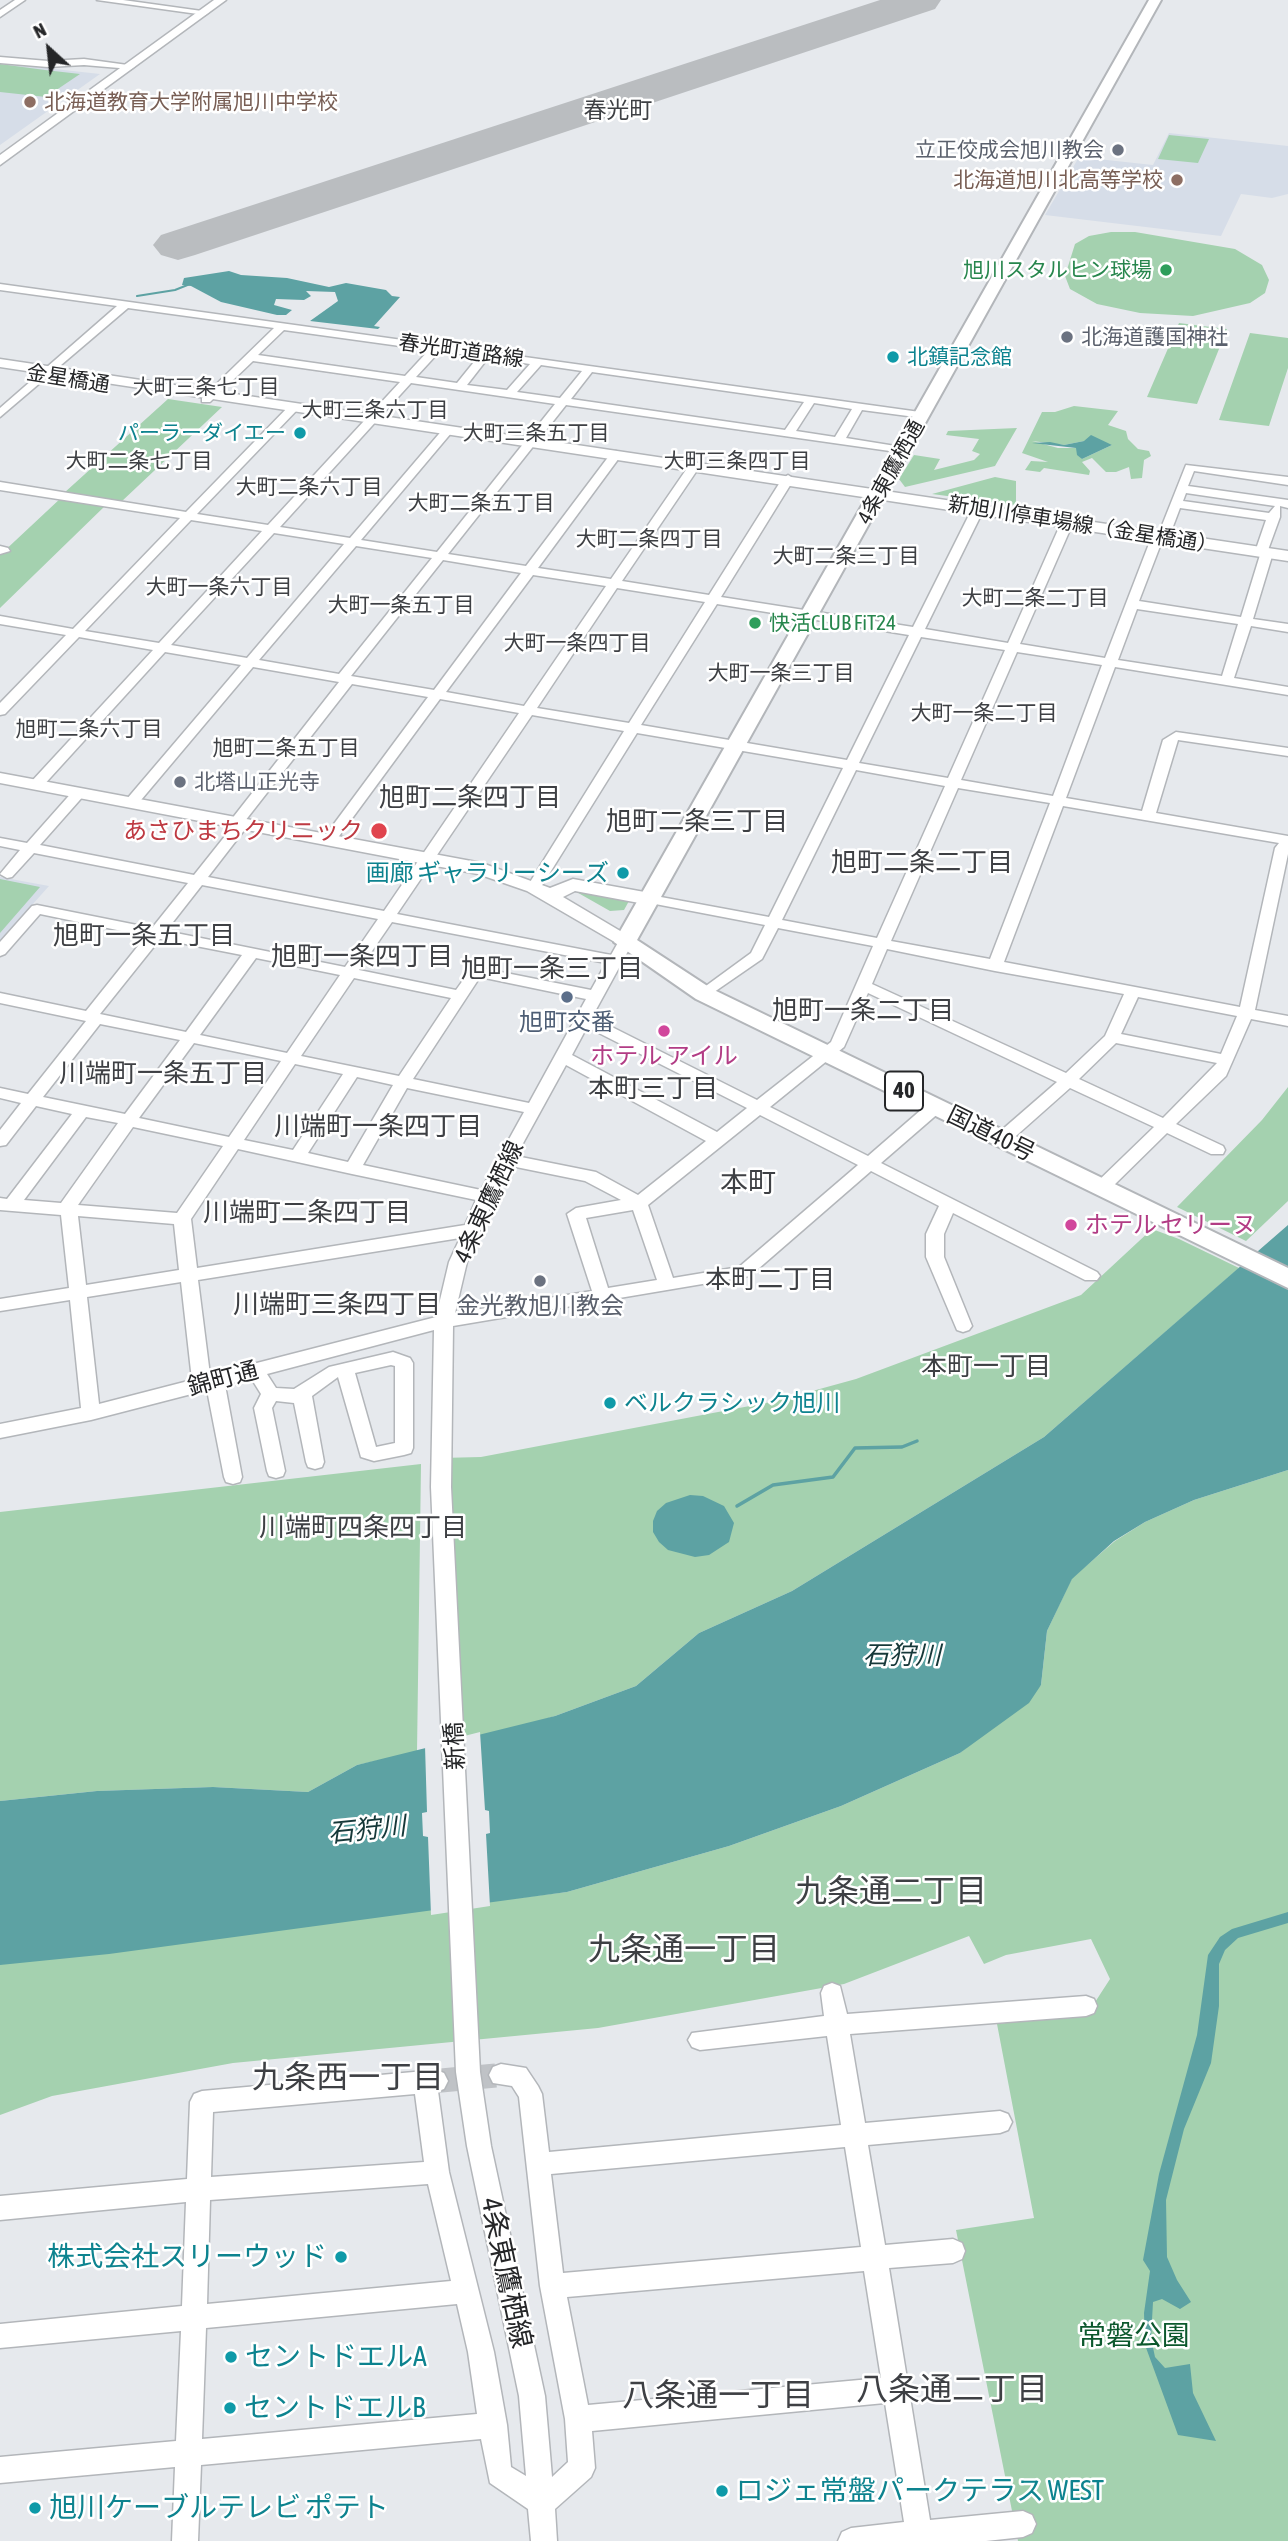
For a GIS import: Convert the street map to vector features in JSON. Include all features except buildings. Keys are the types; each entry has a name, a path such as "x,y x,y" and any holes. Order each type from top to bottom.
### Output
{"highway":[{"name":"4条東鷹栖通","path":"620,951 1155,0"},
{"name":"国道40号","path":"620,951 825,1054 1288,1279"}],"main road":[{"path":"201,12 212,0"},
{"path":"0,153 221,0"},
{"path":"0,161 127,65"},
{"name":"金星橋通","path":"0,363 47,374"},
{"name":"金星橋通","path":"0,369 614,457 786,483 858,497 878,494"},
{"name":"新旭川停車場線（金星橋通）","path":"878,494 1288,556"},
{"path":"0,779 482,869 542,892 620,951"},
{"path":"542,892 573,885 650,899"}],"street":[{"path":"0,14 21,0"},
{"path":"101,0 201,12"},
{"path":"0,51 127,65"},
{"path":"0,60 64,60"},
{"name":"春光町道路線","path":"0,287 923,415"},
{"path":"0,414 126,304"},
{"path":"208,398 282,326"},
{"path":"36,785 437,348"},
{"path":"460,386 486,354"},
{"path":"250,356 904,450"},
{"path":"510,393 538,362"},
{"path":"0,1141 198,881 345,679 589,369"},
{"path":"789,433 811,400"},
{"path":"839,440 859,406"},
{"path":"0,711 292,410"},
{"path":"131,803 446,433"},
{"path":"329,840 614,457"},
{"path":"995,966 1131,604 1190,467 1287,478 1283,503 1273,521 1227,681"},
{"path":"233,1476 209,1383 188,1275 182,1219 692,469"},
{"path":"542,892 633,729 786,483"},
{"path":"2,488 1288,691"},
{"path":"1182,489 1283,503"},
{"path":"1176,504 1273,521 1288,527"},
{"path":"704,994 757,956 978,509"},
{"path":"602,1296 576,1214 639,1203 838,1044 1067,523"},
{"path":"1131,604 1288,628"},
{"path":"0,620 1288,842"},
{"path":"1148,816 1170,740 1176,736 1288,752"},
{"path":"7,874 79,793"},
{"path":"0,842 387,918 620,951"},
{"path":"1101,1188 1220,1072 1227,1060 1249,1004 1282,848 1288,842"},
{"path":"650,899 1288,1021"},
{"path":"0,951 37,909 459,995"},
{"name":"4条東鷹栖線","path":"441,1487 440,1398 444,1321 458,1262 486,1198 620,951"},
{"path":"91,1413 70,1200 252,953"},
{"path":"352,1169 402,1083 476,972 596,996"},
{"path":"865,986 1217,1150"},
{"path":"1002,1139 1068,1081 1112,1037 1133,992"},
{"path":"0,998 534,1109"},
{"path":"583,1019 1091,1276"},
{"path":"1112,1037 1227,1060"},
{"path":"562,1056 718,1140"},
{"path":"297,1157 352,1072"},
{"path":"0,1093 486,1198"},
{"name":"錦町通","path":"0,1431 91,1413 444,1321 744,1272 935,1107"},
{"path":"5,1204 83,1111"},
{"path":"507,1160 590,1177 639,1203 667,1285"},
{"path":"5,1204 182,1219"},
{"path":"948,1204 935,1234 935,1257 963,1326"},
{"path":"0,1305 472,1230"},
{"path":"256,1371 270,1394 282,1396 302,1394 329,1373 345,1369 393,1358 404,1363 404,1448 373,1454 368,1452 345,1369"},
{"path":"270,1394 263,1408 276,1471"},
{"path":"302,1394 316,1462"},
{"name":"新橋","path":"441,1487 466,2006"},
{"path":"832,1993 919,2538"},
{"name":"4条東鷹栖線","path":"466,2006 468,2072 479,2146 532,2396 544,2541"},
{"path":"700,2040 838,2025 1086,2006"},
{"path":"185,2541 202,2102 430,2081 437,2172 468,2291 494,2425 499,2474 542,2503 582,2468 578,2418 552,2286 530,2094 510,2076"},
{"path":"536,2164 1000,2122"},
{"path":"0,2208 199,2189 437,2172"},
{"path":"552,2286 953,2251"},
{"path":"0,2336 468,2291"},
{"path":"578,2418 896,2389"},
{"path":"0,2470 494,2425"},
{"path":"851,2541 919,2538 1023,2524"}],"shaded area":[{"name":"北海道教育大学附属旭川中学校","path":"0,63 100,74 0,145"},
{"name":"北海道旭川北高等学校","path":"1169,133 1288,146 1288,194 1272,198 1241,194 1221,236 1045,215 1079,157 1153,165"},
{"path":"0,877 49,886 0,941"}],"green space":[{"path":"0,64 80,74 46,97 0,92"},
{"path":"1169,135 1209,139 1198,163 1158,159"},
{"name":"旭川スタルヒン球場","path":"1135,232 1235,249 1262,265 1269,280 1265,293 1250,303 1193,316 1140,313 1097,304 1070,289 1065,276 1075,244 1089,236"},
{"path":"1179,323 1227,329 1197,404 1147,397"},
{"path":"1250,333 1288,338 1288,368 1269,426 1219,420"},
{"path":"168,399 222,407 121,502 64,493"},
{"path":"1074,406 1118,411 1108,425 1126,431 1128,439 1138,449 1149,451 1151,456 1144,460 1142,478 1131,479 1129,467 1116,472 1106,472 1092,458 1082,462 1090,471 1089,475 1044,468 1040,472 1025,470 1031,461 1048,462 1022,453 1042,412 1055,412","holes":["1032,441 1064,445 1084,441 1112,445 1082,459 1077,448 1058,448"]},
{"path":"1017,428 995,466 905,487 899,479 914,455 940,459 934,470 974,460 980,454 972,451 979,439 946,435 948,431"},
{"path":"995,477 1016,481 1016,505 932,494"},
{"path":"62,497 106,505 0,608 0,555"},
{"path":"0,879 40,887 0,933"},
{"path":"573,890 629,901 624,910 610,911"},
{"path":"1288,1087 1288,1201 1246,1241 1177,1207 1262,1120"},
{"path":"1152,1229 1239,1268 1044,1437 792,1591 699,1633 636,1686 555,1716 455,1748 441,1458 481,1457 776,1401 856,1379 1081,1295"},
{"path":"421,1464 417,1752 357,1765 308,1792 213,1787 97,1791 0,1801 0,1512"},
{"name":"常磐公園","path":"1288,1470 1288,2541 1018,2541 956,2230 1034,2218 997,2024 1088,2013 1110,1979 1091,1939 1006,1955 984,1964 969,1936 844,1984 598,2028 233,2063 52,2096 0,2115 0,1961 567,1892 729,1846 841,1806 960,1753 1041,1685 1047,1631 1072,1578 1115,1541 1145,1522 1194,1500"}],"water":[{"path":"229,271 241,275 287,278 329,287 346,283 386,290 392,296 400,297 374,326 380,327 378,329 310,321 338,301 335,292 306,291 311,296 304,300 276,299 274,305 292,310 286,315 277,315 221,302 191,286 182,285 184,278"},
{"path":"1091,435 1112,445 1082,459 1077,455 1076,448 1032,443 1050,442 1064,445 1084,441"},
{"name":"石狩川","path":"1288,1225 1288,1470 1194,1500 1145,1522 1114,1541 1072,1579 1047,1631 1041,1685 1029,1703 960,1753 841,1806 729,1846 567,1892 109,1954 0,1965 0,1801 97,1791 213,1787 308,1792 357,1765 555,1716 636,1686 699,1633 792,1591 1044,1437"},
{"path":"690,1495 703,1496 724,1506 734,1523 729,1542 709,1555 695,1557 668,1550 653,1532 657,1511 666,1503"},
{"path":"1288,1912 1288,1923 1238,1938 1225,1950 1219,1964 1219,2006 1211,2063 1184,2129 1166,2200 1167,2257 1191,2302 1180,2309 1162,2299 1153,2302 1151,2338 1155,2357 1165,2368 1190,2364 1193,2393 1216,2441 1178,2435 1145,2345 1144,2313 1150,2271 1143,2260 1159,2174 1197,2035 1208,1955 1220,1937 1232,1929"}],"pier":[{"path":"480,1732 485,1810 489,1811 490,1833 486,1834 490,1906 431,1915 428,1837 423,1836 422,1813 427,1812 425,1746"}],"waterway":[{"path":"137,296 175,290 190,284"},
{"path":"737,1506 773,1485 833,1477 855,1448 902,1447 917,1441"}],"runway":[{"path":"178,245 921,0"}],"tunnel":[{"path":"436,2081 501,2075"}],"place":[{"name":"北海道教育大学附属旭川中学校","path":"30,102"},
{"name":"立正佼成会旭川教会","path":"1118,150"},
{"name":"北海道旭川北高等学校","path":"1177,180"},
{"name":"旭川スタルヒン球場","path":"1166,270"},
{"name":"北海道護国神社","path":"1067,337"},
{"name":"北鎮記念館","path":"893,357"},
{"name":"パーラーダイエー","path":"300,433"},
{"name":"快活CLUB FiT24","path":"755,623"},
{"name":"北塔山正光寺","path":"180,782"},
{"name":"あさひまちクリニック","path":"379,831"},
{"name":"画廊 ギャラリーシーズ","path":"623,873"},
{"name":"旭町交番","path":"567,997"},
{"name":"ホテル アイル","path":"664,1031"},
{"name":"ホテル セリーヌ","path":"1071,1225"},
{"name":"金光教旭川教会","path":"540,1281"},
{"name":"ベルクラシック旭川","path":"610,1403"},
{"name":"株式会社スリーウッド","path":"341,2257"},
{"name":"セントドエルA","path":"231,2357"},
{"name":"セントドエルB","path":"230,2408"},
{"name":"ロジェ常盤パークテラス WEST","path":"722,2491"},
{"name":"旭川ケーブルテレビ ポテト","path":"35,2508"}],"district":[{"name":"春光町","path":"618,111"},
{"name":"大町三条七丁目","path":"206,387"},
{"name":"大町三条六丁目","path":"375,410"},
{"name":"大町三条五丁目","path":"536,433"},
{"name":"大町二条七丁目","path":"139,461"},
{"name":"大町三条四丁目","path":"737,461"},
{"name":"大町二条六丁目","path":"309,487"},
{"name":"大町二条五丁目","path":"481,503"},
{"name":"大町二条四丁目","path":"649,539"},
{"name":"大町二条三丁目","path":"846,556"},
{"name":"大町一条六丁目","path":"219,587"},
{"name":"大町二条二丁目","path":"1035,598"},
{"name":"大町一条五丁目","path":"401,605"},
{"name":"大町一条四丁目","path":"577,643"},
{"name":"大町一条三丁目","path":"781,673"},
{"name":"大町一条二丁目","path":"984,713"},
{"name":"旭町二条六丁目","path":"89,729"},
{"name":"旭町二条五丁目","path":"286,748"},
{"name":"旭町二条四丁目","path":"470,798"},
{"name":"旭町二条三丁目","path":"697,822"},
{"name":"旭町二条二丁目","path":"922,863"},
{"name":"旭町一条五丁目","path":"144,936"},
{"name":"旭町一条四丁目","path":"362,957"},
{"name":"旭町一条三丁目","path":"552,969"},
{"name":"旭町一条二丁目","path":"863,1011"},
{"name":"川端町一条五丁目","path":"163,1074"},
{"name":"本町三丁目","path":"653,1089"},
{"name":"川端町一条四丁目","path":"378,1127"},
{"name":"本町","path":"748,1183"},
{"name":"川端町二条四丁目","path":"307,1213"},
{"name":"本町二丁目","path":"770,1280"},
{"name":"川端町三条四丁目","path":"337,1305"},
{"name":"本町一丁目","path":"986,1367"},
{"name":"川端町四条四丁目","path":"363,1528"},
{"name":"九条通二丁目","path":"891,1892"},
{"name":"九条通一丁目","path":"684,1950"},
{"name":"九条西一丁目","path":"348,2078"},
{"name":"八条通二丁目","path":"952,2390"},
{"name":"八条通一丁目","path":"718,2396"}]}
